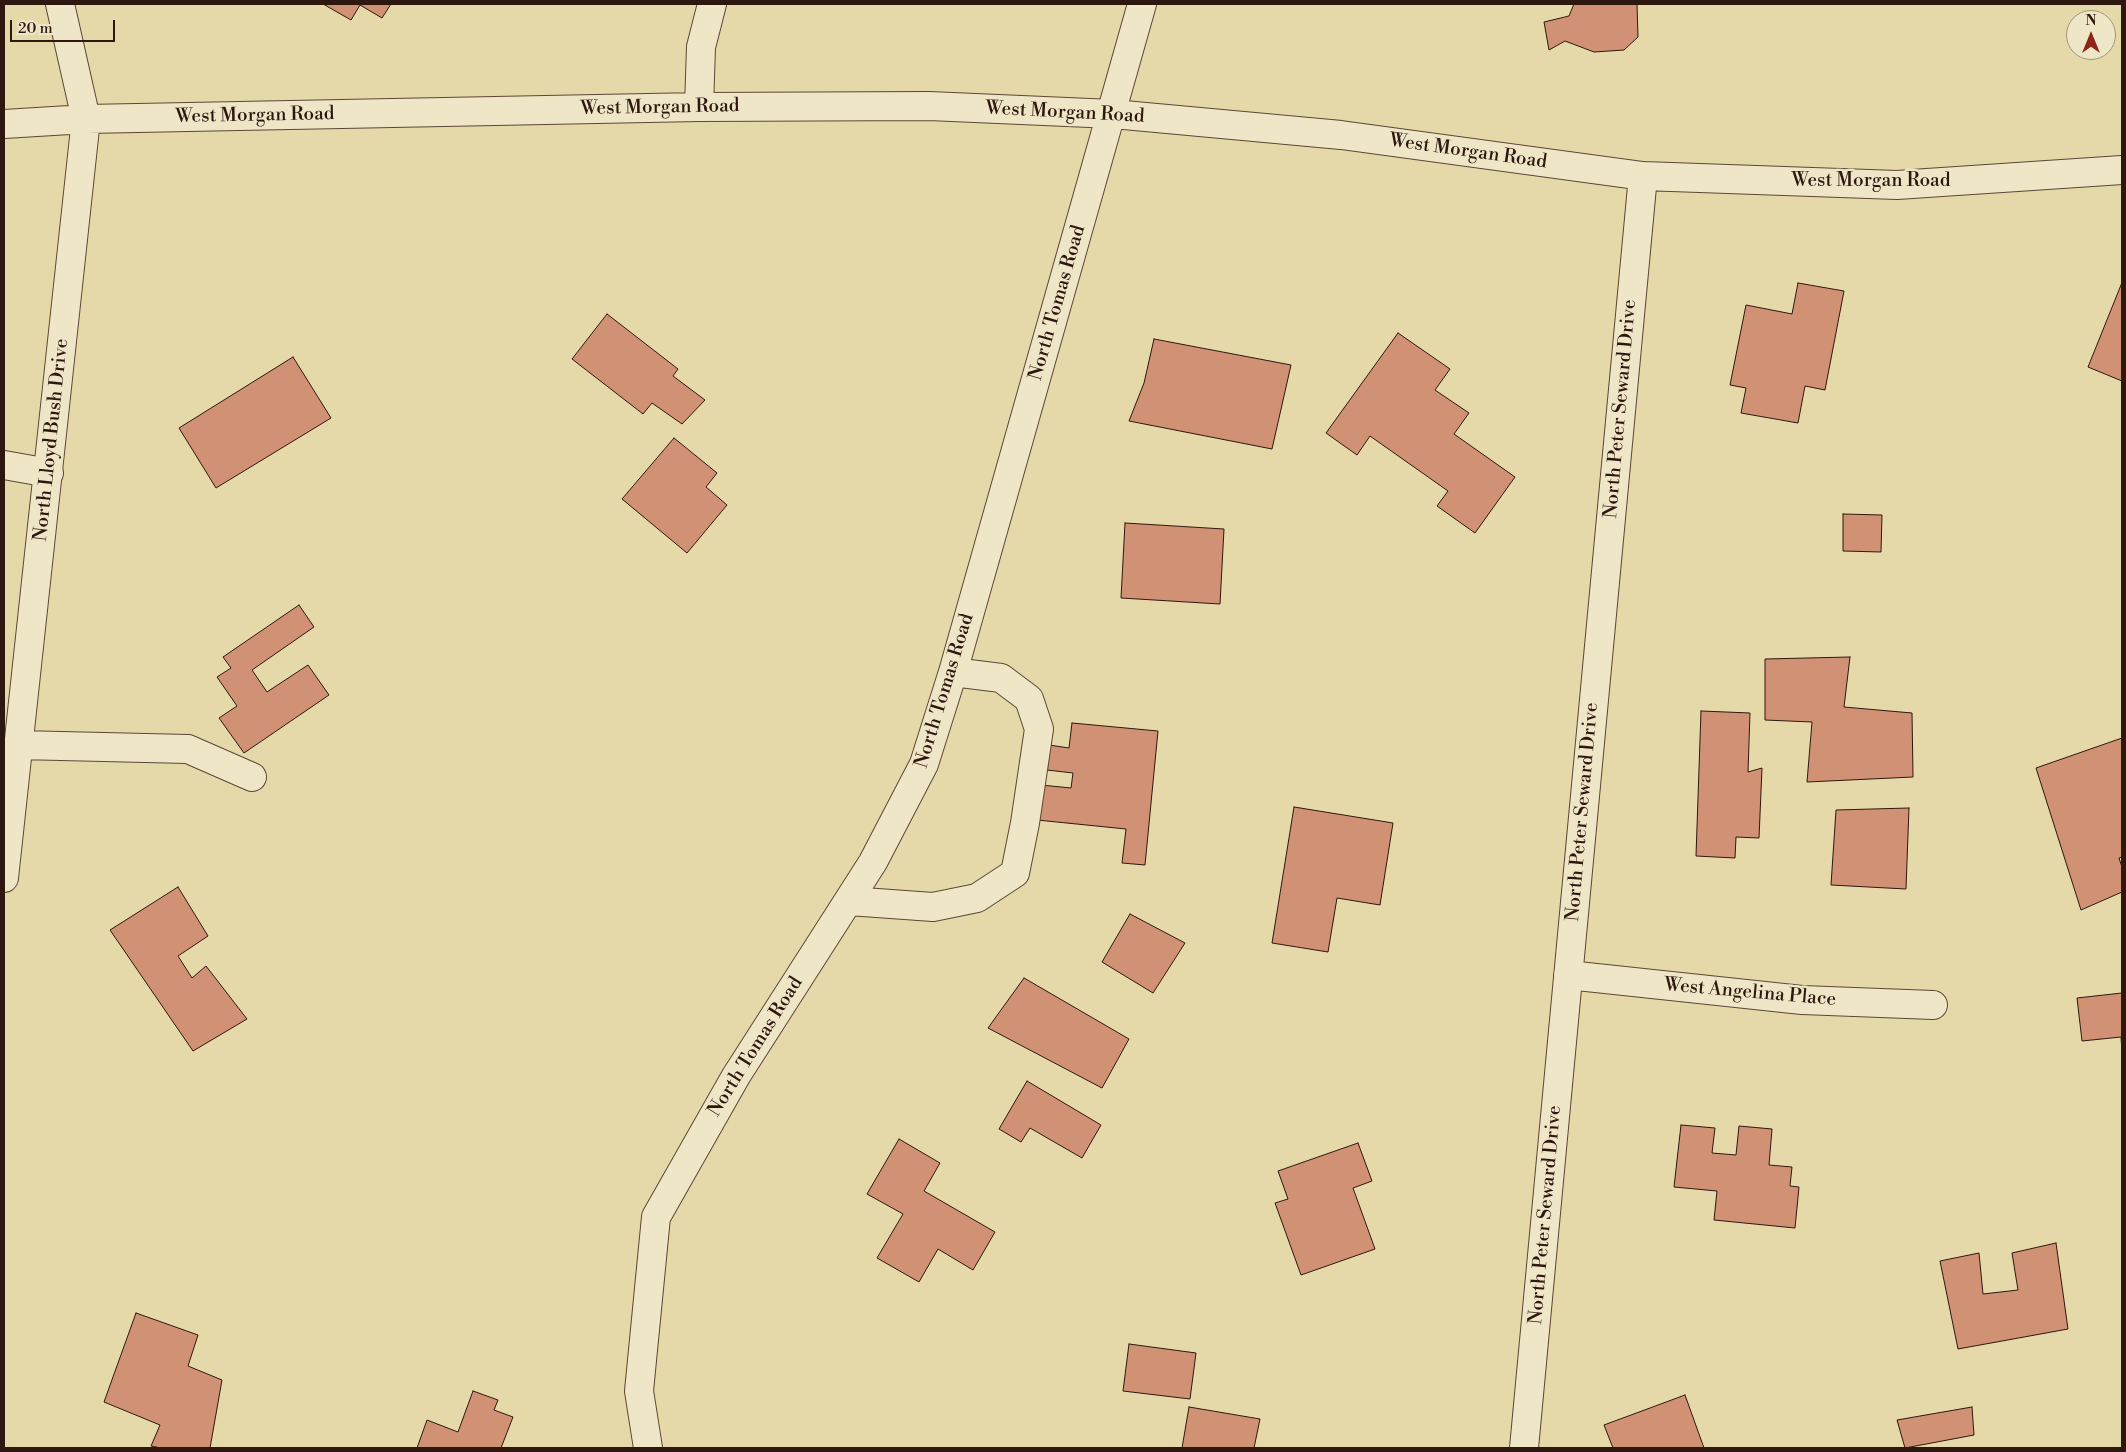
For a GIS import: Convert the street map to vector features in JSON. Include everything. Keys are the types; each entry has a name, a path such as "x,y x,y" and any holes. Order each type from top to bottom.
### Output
{"street":[{"name":"North Lloyd Bush Drive","path":"4,878 20,745 86,119 60,4"},
{"path":"699,107 701,47 712,4"},
{"name":"North Tomas Road","path":"648,1448 639,1391 656,1217 736,1076 873,862 924,764 953,672 1142,4"},
{"name":"West Morgan Road","path":"4,124 86,119 699,107 929,106 1112,114 1341,135 1643,176 1897,185 2122,170"},
{"name":"North Peter Seward Drive","path":"1524,1448 1643,176"},
{"path":"4,465 49,473"},
{"path":"849,901 933,907 977,898 1014,874 1025,823 1039,729 1029,699 1001,678 953,672"},
{"path":"20,745 188,749 252,777"},
{"name":"West Angelina Place","path":"1568,975 1802,1000 1933,1005"}],"building":[{"path":"323,4 391,4 382,18 360,5 351,20"},
{"path":"1574,4 1637,4 1638,37 1624,50 1594,52 1565,41 1549,50 1544,22 1569,16"},
{"path":"1798,283 1844,291 1825,390 1805,386 1798,423 1741,413 1746,388 1730,385 1746,305 1792,314"},
{"path":"2122,286 2122,381 2088,367"},
{"path":"607,314 678,369 673,376 705,400 682,424 652,403 643,414 572,359"},
{"path":"1398,333 1450,369 1435,390 1469,413 1454,434 1515,477 1475,533 1437,506 1448,491 1370,436 1357,455 1326,433"},
{"path":"1154,339 1291,365 1272,449 1129,421 1144,383"},
{"path":"293,357 331,418 216,488 179,428"},
{"path":"674,438 717,473 706,487 727,505 687,553 622,499"},
{"path":"1843,514 1882,515 1881,552 1843,551"},
{"path":"1125,523 1224,529 1220,604 1121,598"},
{"path":"299,605 314,627 252,670 267,692 308,665 329,695 244,753 219,718 237,706 217,677 231,668 223,657"},
{"path":"1850,657 1844,707 1912,713 1913,777 1807,782 1812,722 1765,720 1765,659"},
{"path":"1701,711 1750,713 1748,772 1762,768 1759,838 1736,837 1735,858 1696,856"},
{"path":"1072,723 1158,731 1145,865 1122,863 1126,829 1037,820 1041,785 1071,788 1073,773 1047,770 1049,745 1069,748"},
{"path":"2122,738 2122,857 2119,858 2122,867 2122,892 2081,910 2036,768"},
{"path":"1294,807 1393,823 1380,905 1337,898 1328,952 1272,943"},
{"path":"1909,808 1906,889 1831,885 1836,810"},
{"path":"178,887 208,936 178,956 192,978 206,966 247,1019 193,1051 110,930"},
{"path":"1130,914 1185,943 1153,993 1102,962"},
{"path":"1024,978 1129,1039 1102,1088 988,1028"},
{"path":"2122,993 2122,1053 2121,1037 2082,1041 2077,998"},
{"path":"1027,1081 1101,1125 1082,1158 1030,1128 1021,1142 999,1129"},
{"path":"1681,1125 1715,1128 1712,1153 1736,1155 1739,1126 1772,1129 1769,1165 1792,1167 1790,1186 1799,1187 1795,1228 1714,1220 1717,1191 1674,1187"},
{"path":"899,1139 940,1163 924,1191 995,1232 973,1270 938,1249 919,1282 877,1258 903,1214 867,1194"},
{"path":"1358,1143 1372,1181 1353,1188 1375,1249 1301,1275 1275,1203 1288,1199 1278,1171"},
{"path":"2056,1243 2068,1329 1958,1349 1940,1261 1979,1253 1983,1294 2018,1290 2012,1253"},
{"path":"136,1313 198,1335 188,1366 222,1380 210,1448 161,1448 151,1446 160,1425 104,1402"},
{"path":"1129,1344 1196,1353 1190,1399 1123,1391"},
{"path":"473,1391 498,1400 494,1410 513,1417 501,1448 417,1448 427,1420 458,1432"},
{"path":"1685,1395 1704,1448 1613,1448 1604,1425"},
{"path":"1189,1407 1260,1419 1254,1448 1182,1448"},
{"path":"1972,1407 1974,1435 1905,1448 1897,1420"}]}
